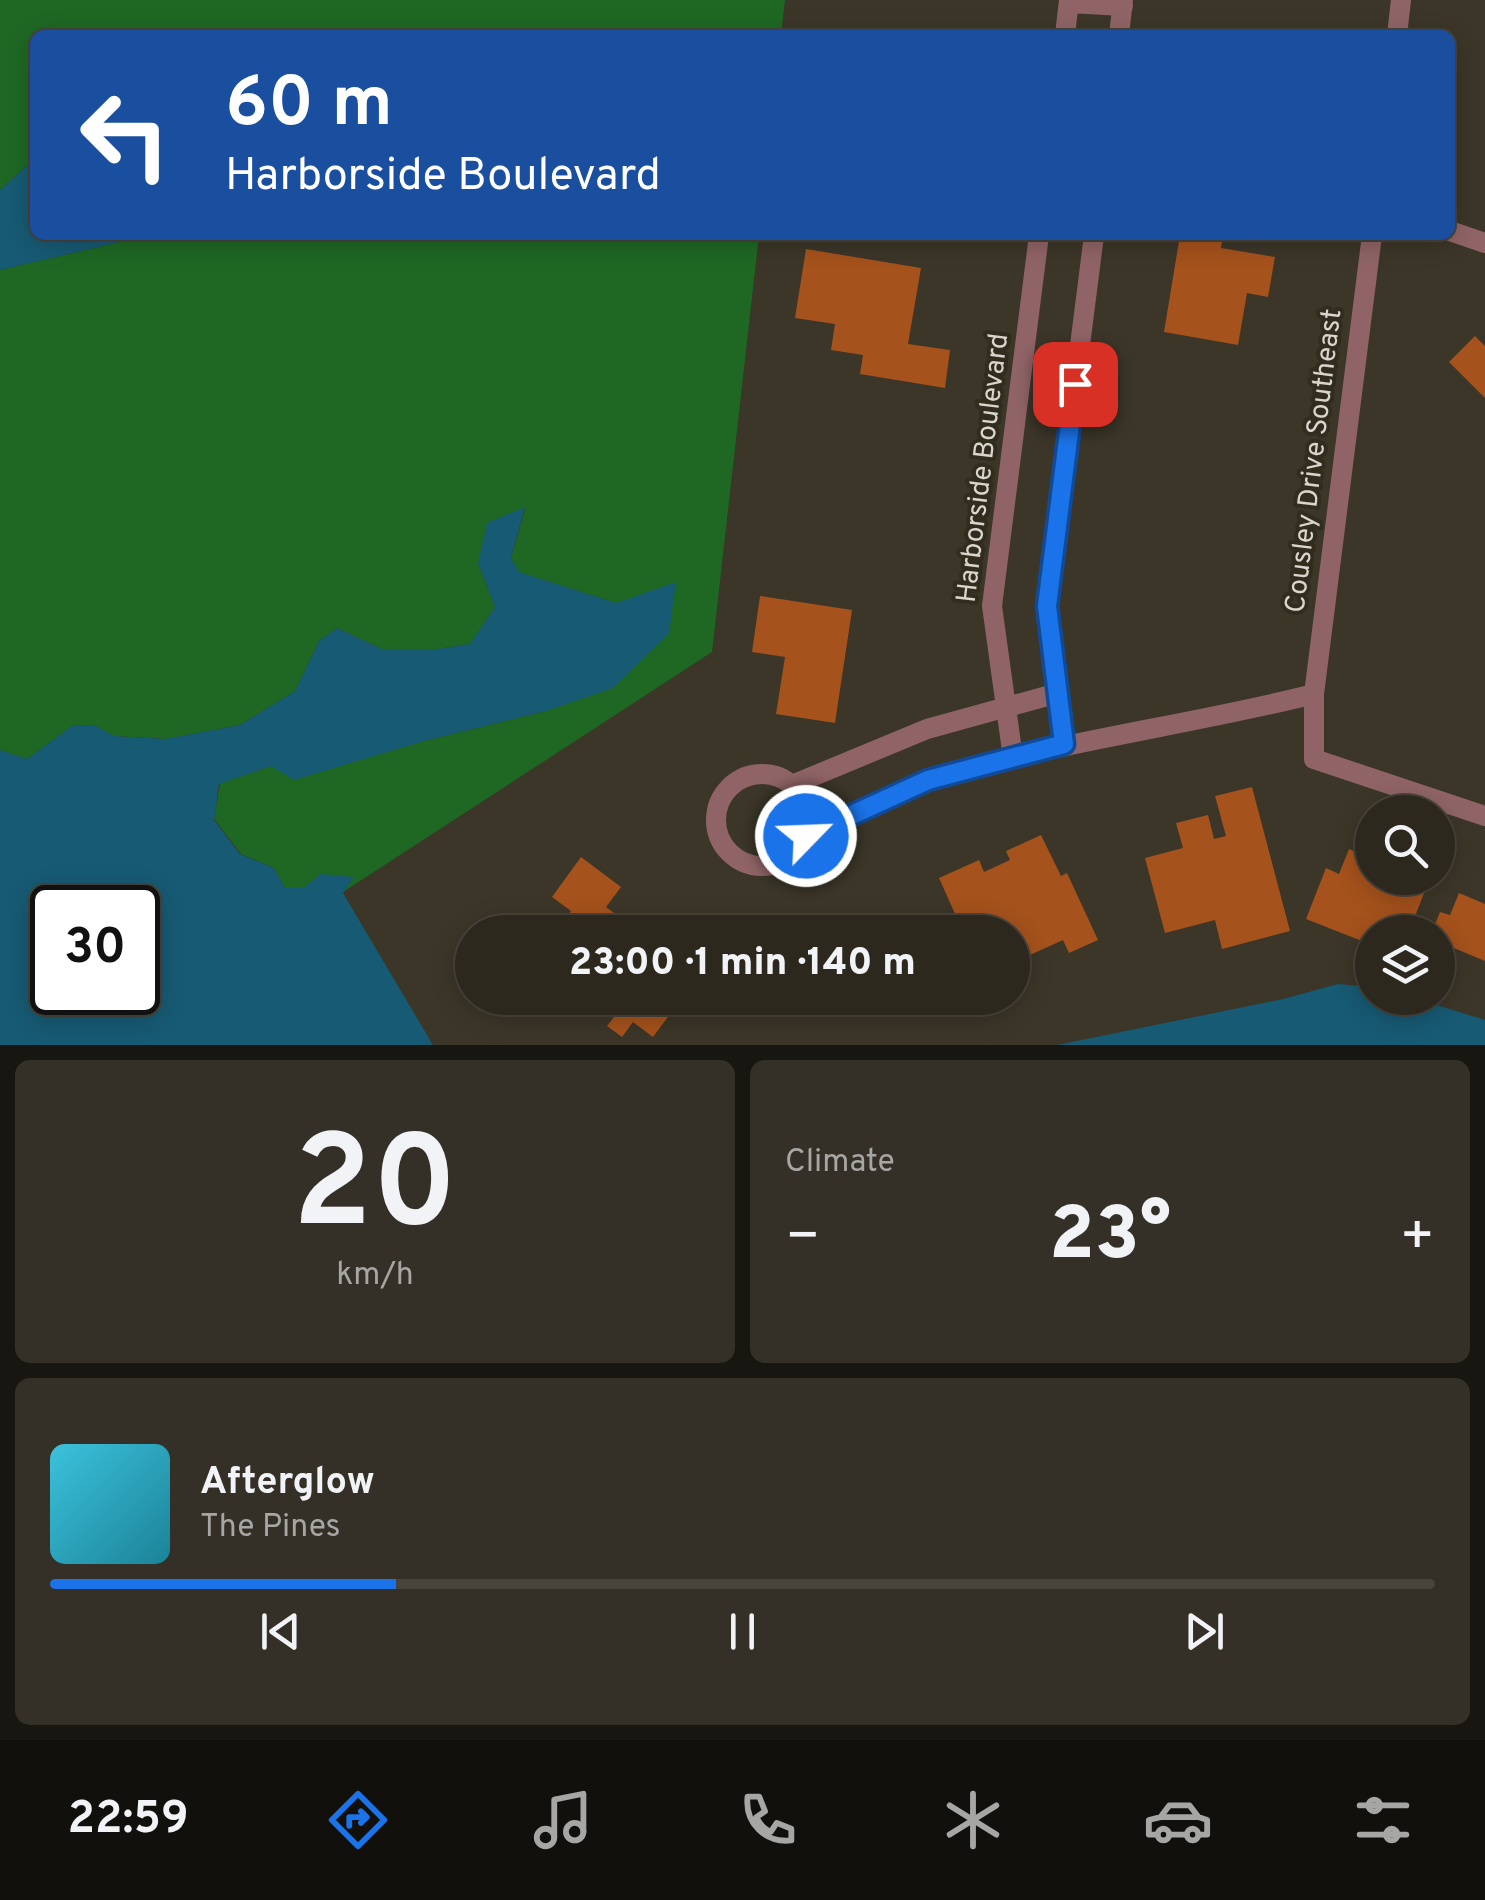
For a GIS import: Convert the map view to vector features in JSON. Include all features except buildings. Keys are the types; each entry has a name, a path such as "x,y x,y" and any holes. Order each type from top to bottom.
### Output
{"street":[{"path":"1398,30 1401,0"},
{"path":"1066,30 1069,1 1123,3 1120,30"},
{"path":"1455,234 1485,243"},
{"name":"Harborside Boulevard","path":"1013,758 992,606 1039,240"},
{"path":"1064,744 1047,606 1093,240"},
{"name":"Cousley Drive Southeast","path":"1371,240 1314,694 1314,759 1485,816"},
{"path":"792,784 927,729 1058,692"},
{"path":"806,836 928,780 1064,744 1314,694"},
{"path":"770,774 792,784 804,799 808,813 806,836 796,853 784,862 755,866 730,853 716,827 721,798 729,786 741,778 770,774"}],"green space":[{"path":"0,0 785,0 782,30 30,30 30,163 0,190"},
{"path":"128,240 758,240 712,652 343,892 353,877 304,888 285,888 274,868 241,854 214,819 220,783 271,766 424,741 546,711 616,603 518,572 511,558 525,509 478,563 495,607 470,644 431,650 384,650 337,628 319,641 295,691 240,725 165,739 114,736 94,725 72,726 27,759 0,750 0,270"}],"water":[{"path":"30,163 30,240 128,240 0,270 0,190"},
{"path":"525,507 511,558 519,572 616,603 676,582 669,633 613,688 546,711 424,741 294,780 271,766 219,784 214,820 240,854 274,868 285,888 304,888 320,874 354,877 343,893 433,1045 0,1045 0,750 27,759 72,726 94,725 114,736 165,739 240,725 295,691 319,641 337,628 384,650 431,650 470,644 495,607 478,563 487,523"},
{"path":"1338,984 1355,986 1355,1015 1455,1015 1455,1011 1485,1020 1485,1045 1057,1045"}],"route":[{"path":"806,836 928,780 1064,744 1047,606 1075,384"}]}
